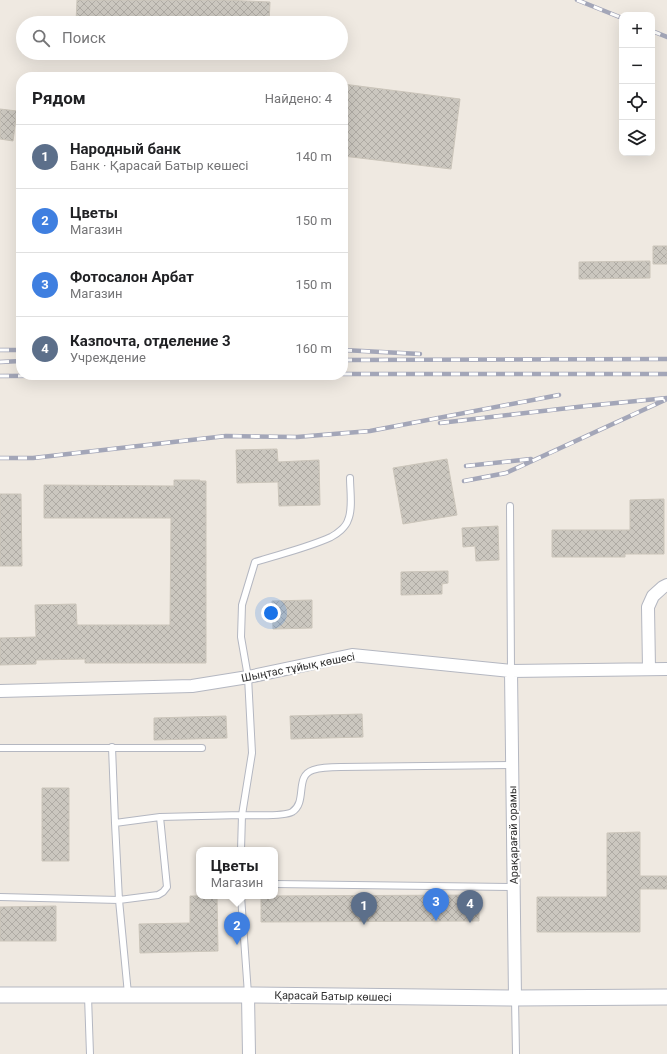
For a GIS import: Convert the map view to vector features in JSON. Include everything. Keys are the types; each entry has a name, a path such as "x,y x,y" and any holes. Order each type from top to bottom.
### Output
{"street":[{"path":"649,669 648,607 653,596 667,585"},
{"name":"Шыңтас тұйық көшесі","path":"0,691 192,686 248,677 352,655 511,671 667,669"},
{"name":"Арақарағай орамы","path":"511,671 515,998"},
{"name":"Қарасай Батыр көшесі","path":"0,995 88,996 128,994 515,998 667,997"},
{"path":"248,995 249,1054"}],"lane":[{"path":"241,847 242,815 252,753 248,677 241,637 242,605 255,562 332,536 339,532 348,523 350,514 350,478"},
{"path":"510,506 511,671"},
{"path":"112,747 115,823 128,994"},
{"path":"0,748 202,748"},
{"path":"115,823 160,817 283,814 292,812 299,806 303,781 306,774 313,770 325,767 512,765"},
{"path":"0,897 120,900 158,895 167,887 160,817"},
{"path":"278,884 514,887"},
{"path":"241,899 248,995"},
{"path":"88,996 90,1054"},
{"path":"515,998 516,1054"}],"building":[{"path":"77,0 223,0 270,2 269,16 76,16"},
{"path":"348,85 460,99 451,169 348,157"},
{"path":"0,109 16,111 13,141 0,139"},
{"path":"653,246 667,246 667,264 653,264"},
{"path":"650,261 650,278 579,279 579,262"},
{"path":"277,449 278,462 319,460 320,505 279,506 278,482 237,483 236,450"},
{"path":"447,459 457,515 403,524 393,468"},
{"path":"174,480 206,481 206,663 85,663 85,659 36,660 36,664 0,665 0,638 36,637 35,605 76,604 77,625 170,625 171,518 44,518 44,485 174,486"},
{"path":"0,494 21,494 22,566 0,566"},
{"path":"664,499 664,554 625,554 625,557 552,557 552,530 630,530 630,500"},
{"path":"498,526 499,560 476,561 475,546 463,547 462,528"},
{"path":"448,571 448,583 442,584 442,594 401,595 401,572"},
{"path":"312,600 312,628 273,629 272,601"},
{"path":"362,714 363,737 291,739 290,716"},
{"path":"226,716 227,738 154,740 154,718"},
{"path":"42,788 69,788 69,861 42,861"},
{"path":"640,832 640,876 667,876 667,889 640,889 640,932 537,932 537,897 607,897 607,833"},
{"path":"479,895 479,921 261,922 261,899 278,899 278,896"},
{"path":"190,896 196,896 196,899 217,899 218,951 140,953 139,924 190,923"},
{"path":"56,906 56,941 0,941 0,907"}],"railway":[{"path":"577,0 619,17"},
{"path":"655,32 667,37"},
{"path":"0,350 16,350"},
{"path":"348,350 420,354"},
{"path":"348,360 667,359"},
{"path":"0,362 16,361"},
{"path":"348,374 667,374"},
{"path":"0,376 16,376"},
{"path":"0,458 33,458 226,436 297,437 370,431 559,395"},
{"path":"440,423 667,398"},
{"path":"464,481 506,473 665,400"},
{"path":"466,466 531,459"}],"place":[{"name":"Фотосалон Арбат","path":"436,921"},
{"name":"Казпочта, отделение 3","path":"470,923"},
{"name":"Народный банк","path":"364,925"},
{"name":"Цветы","path":"237,945"}]}
